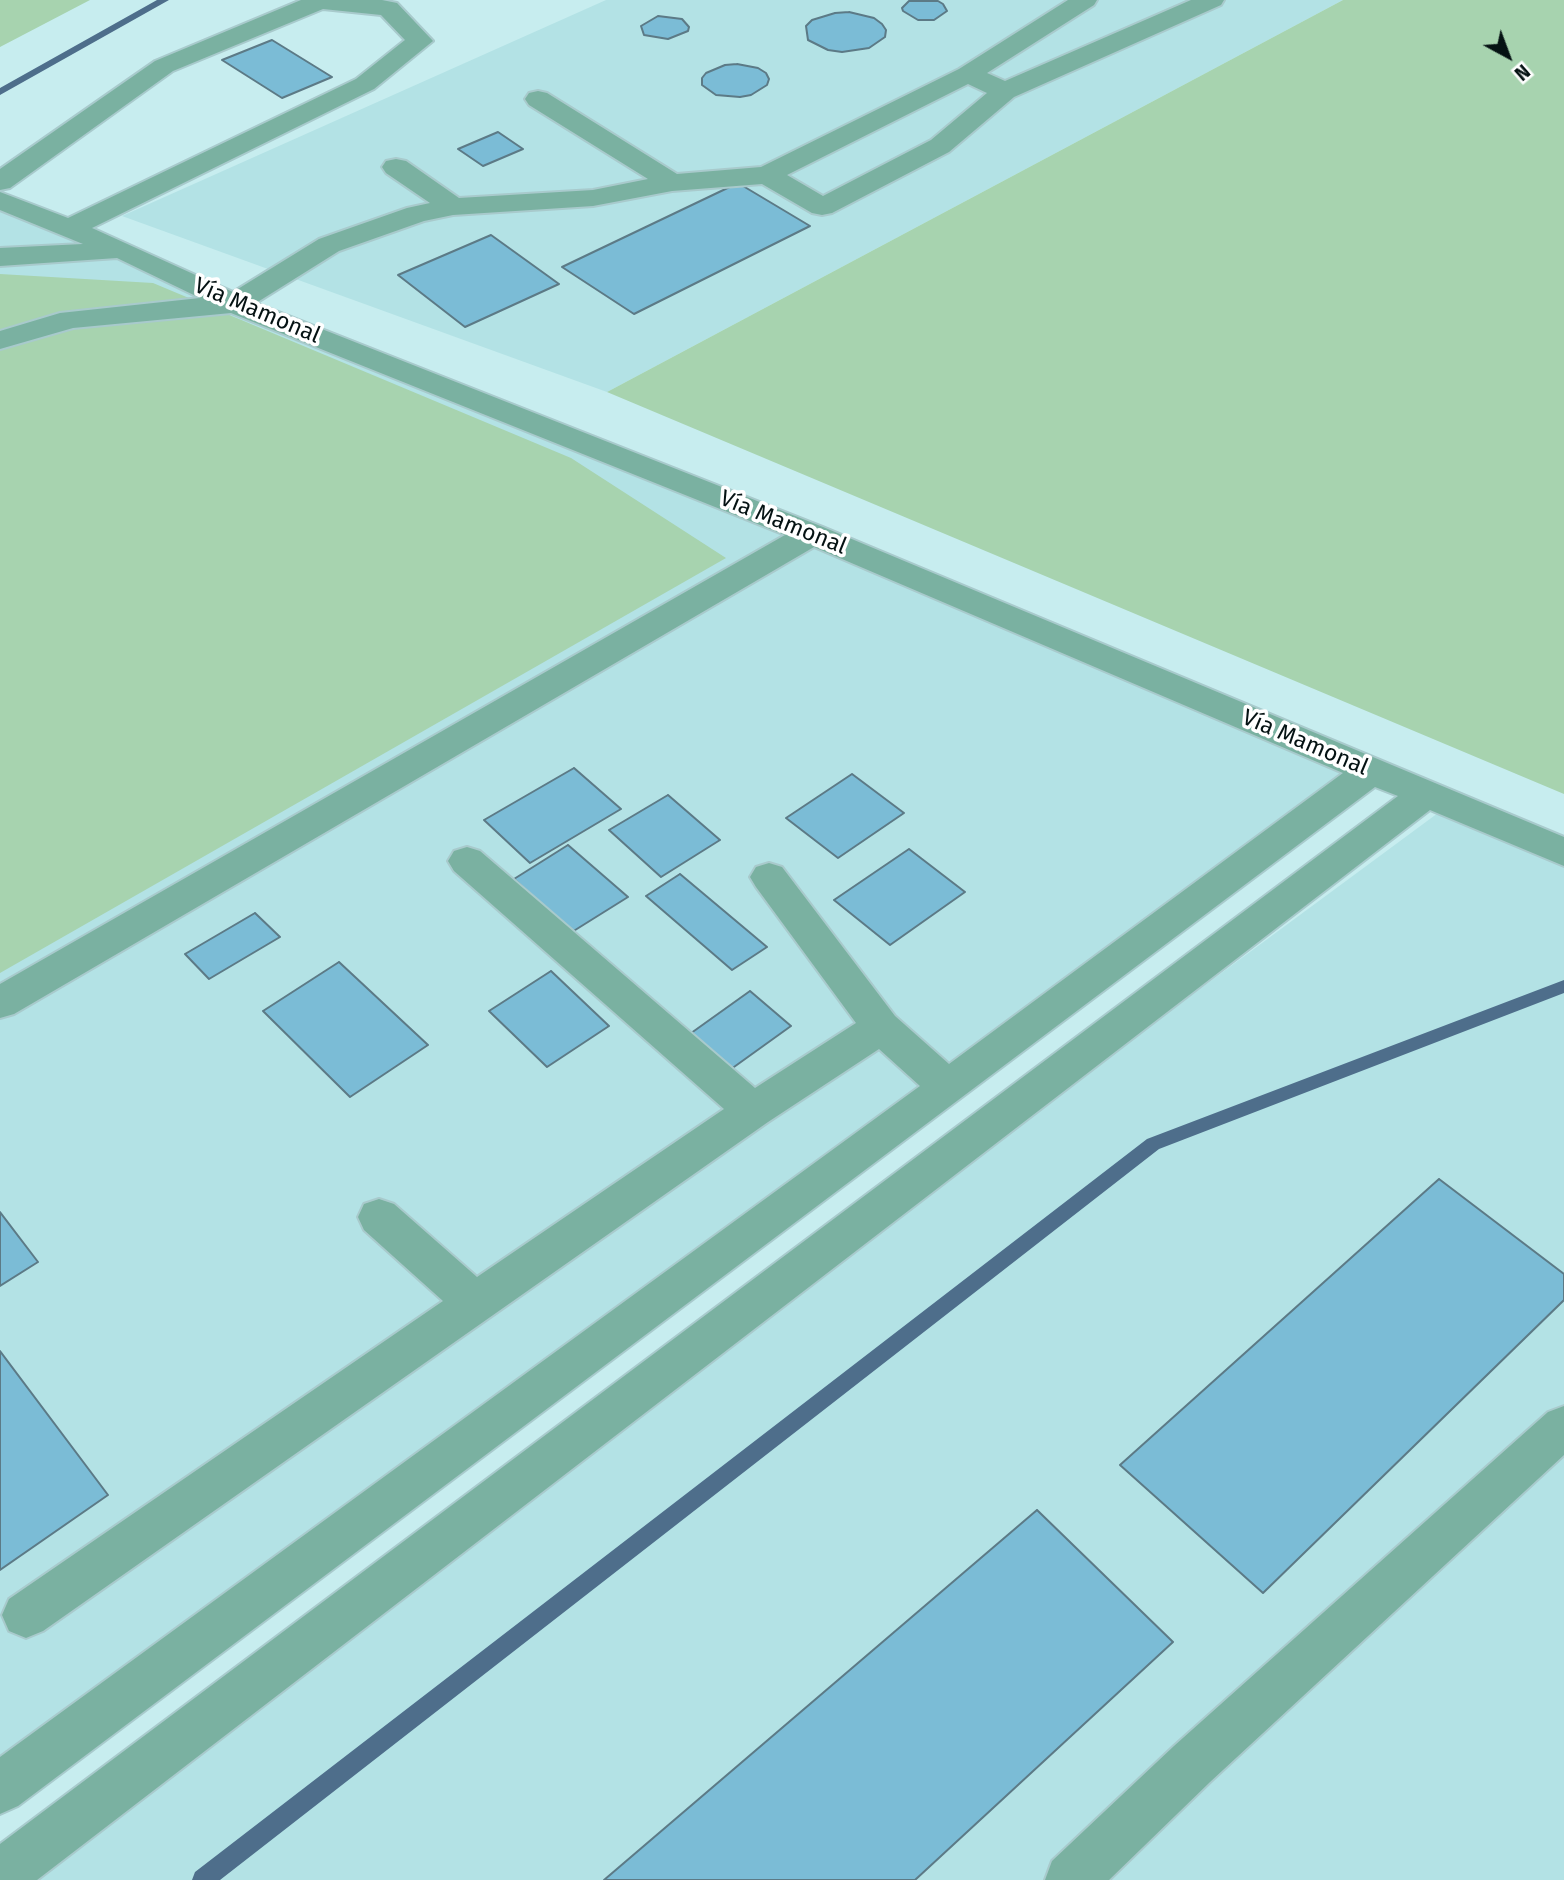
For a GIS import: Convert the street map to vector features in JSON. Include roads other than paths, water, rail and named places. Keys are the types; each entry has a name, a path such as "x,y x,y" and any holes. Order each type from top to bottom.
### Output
{"street":[{"path":"0,340 70,319 234,304 329,245 417,214 453,208 593,198 672,183 767,175 968,74 1085,0"},
{"path":"767,175 822,207 940,146 1005,91 1212,0"},
{"path":"0,182 164,66 320,1 388,8 421,41 365,84 70,228"},
{"path":"968,74 1005,91"},
{"path":"538,99 672,183"},
{"path":"396,167 453,208"},
{"name":"Vía Mamonal","path":"0,200 125,251 234,304 812,534 1564,852"},
{"path":"0,257 125,251"},
{"path":"0,1003 812,534"},
{"path":"0,1788 1371,771"},
{"path":"0,1876 1427,793"},
{"path":"467,861 753,1110"},
{"path":"769,877 881,1027 948,1087"},
{"path":"26,1615 753,1110 881,1027"},
{"path":"379,1217 475,1303"},
{"path":"1071,1880 1192,1764 1564,1426"}],"waterway":[{"path":"0,92 164,0"},
{"path":"203,1880 1153,1144 1564,986"}]}
